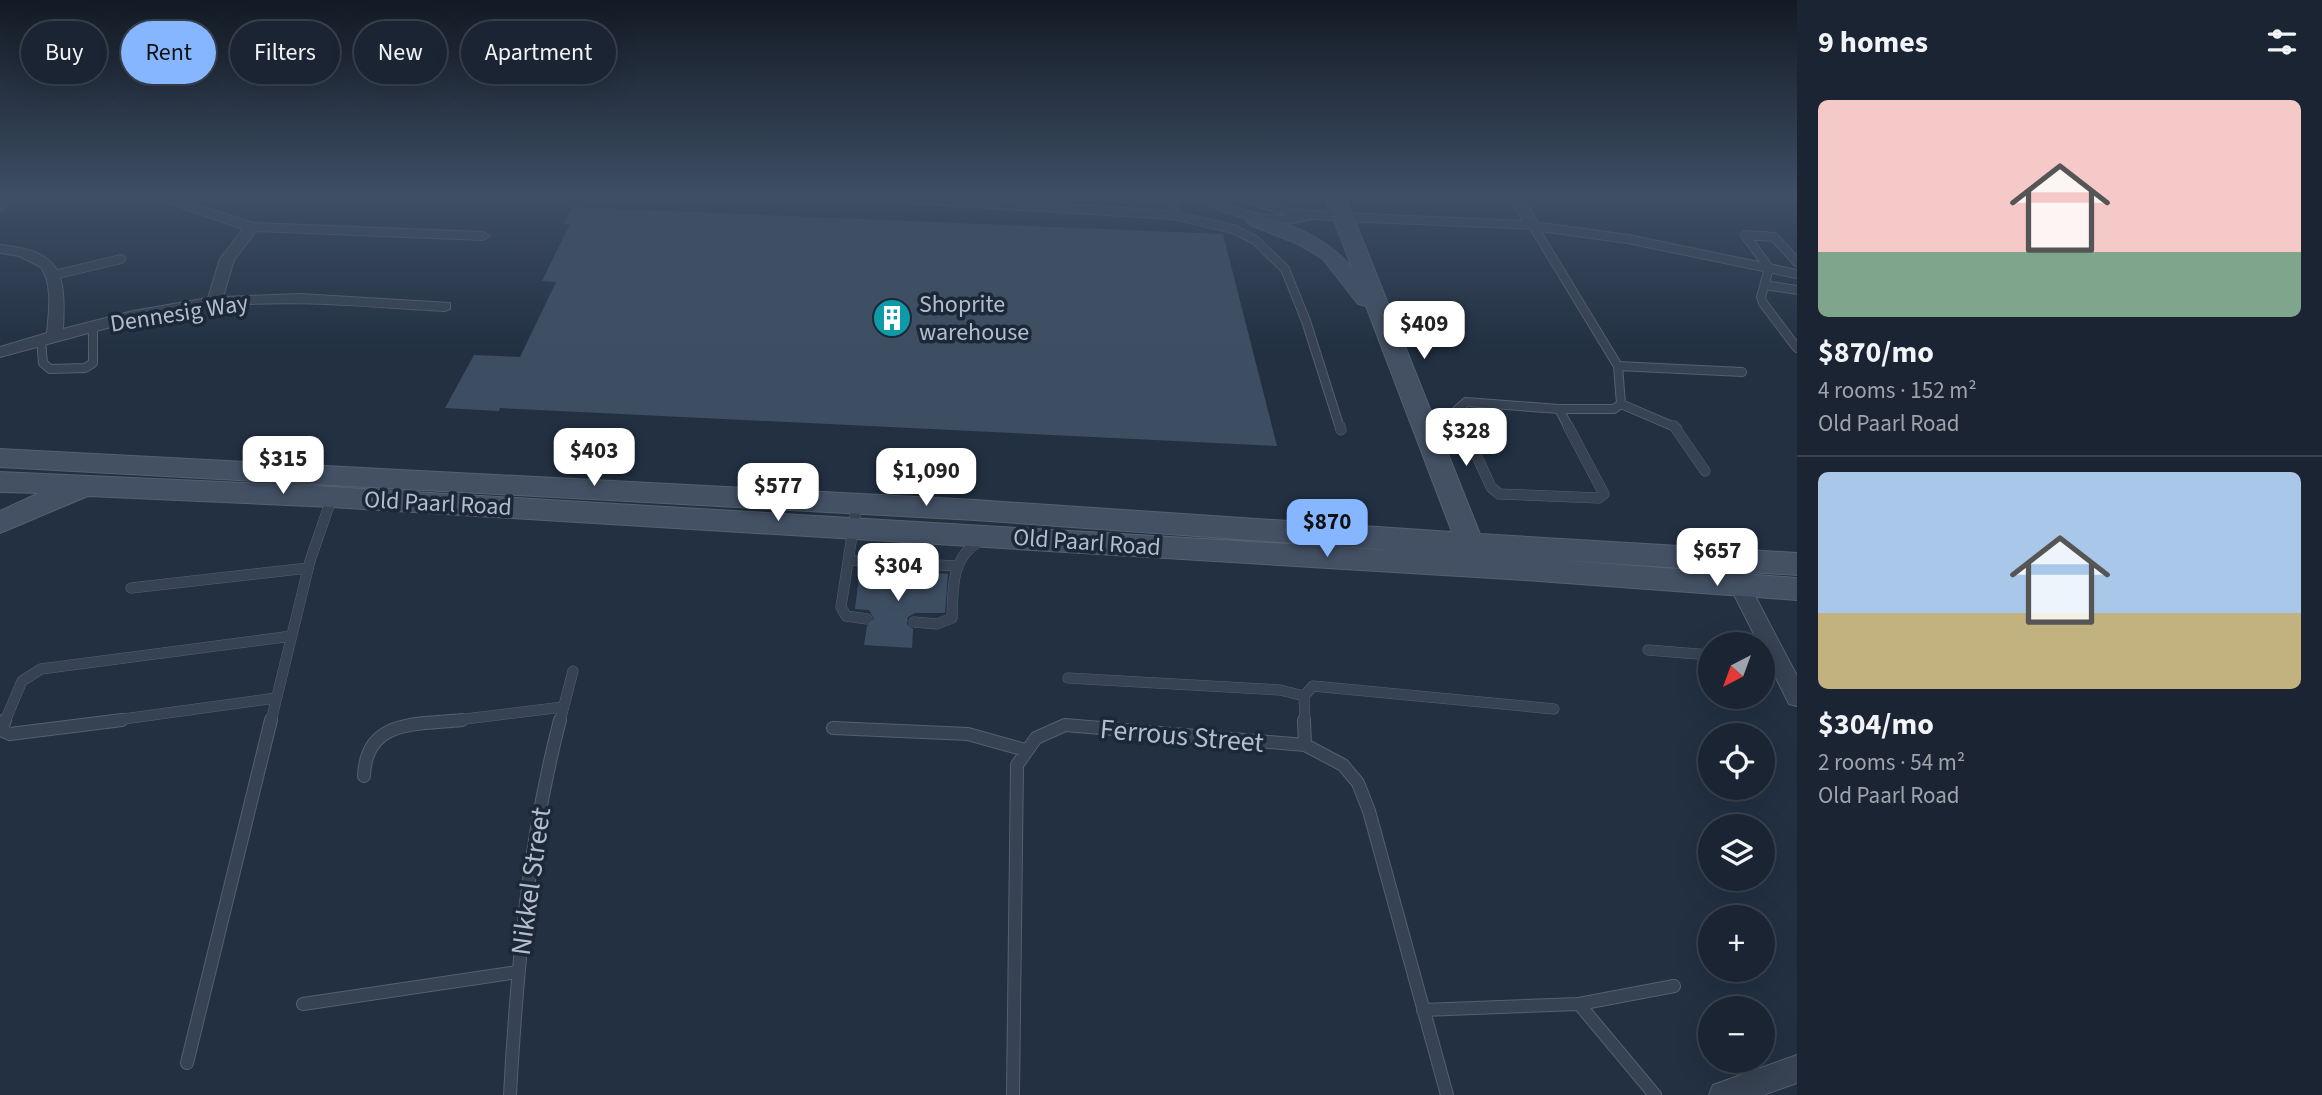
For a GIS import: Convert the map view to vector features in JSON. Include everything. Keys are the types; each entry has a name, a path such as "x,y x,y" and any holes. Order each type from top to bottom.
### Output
{"main road":[{"path":"1317,247 1330,255 1360,294 1381,313"},
{"path":"1355,247 1474,554"},
{"name":"Old Paarl Road","path":"0,458 337,486 1732,572 1797,589"},
{"name":"Old Paarl Road","path":"0,482 104,486 337,486"},
{"path":"0,523 47,501 104,486"},
{"name":"Old Paarl Road","path":"855,516 995,536 1474,554"},
{"name":"Old Paarl Road","path":"1732,572 1797,564"}],"street":[{"path":"214,302 227,259 236,247"},
{"path":"0,249 39,256 50,264 54,275 48,338"},
{"name":"Dennesig Way","path":"0,352 93,327 214,302 251,300 445,306"},
{"path":"1732,572 1758,632"},
{"path":"1775,666 1797,697"},
{"path":"1723,1095 1797,1069"}],"lane":[{"path":"1264,247 1285,269 1306,321 1341,430"},
{"path":"1546,247 1618,366 1621,400 1614,409 1559,409 1466,402 1458,406 1456,411 1491,487 1509,496 1599,498 1604,494 1559,409"},
{"path":"1667,247 1797,274"},
{"path":"1754,247 1769,268 1761,297 1763,303 1797,348"},
{"path":"1783,247 1797,262"},
{"path":"54,275 121,259"},
{"path":"1765,285 1797,290"},
{"path":"48,338 43,363 50,369 85,368 93,363 93,327"},
{"path":"1618,366 1742,372"},
{"path":"1621,400 1677,427 1704,471"},
{"path":"187,1063 308,568 337,486"},
{"path":"855,516 843,612 852,618 867,619"},
{"path":"914,622 944,623 952,618 957,560 970,546 995,536"},
{"path":"849,560 956,566"},
{"path":"131,588 308,568"},
{"path":"276,698 27,733 10,734 1,730 22,681 41,668 292,636"},
{"path":"1648,650 1698,654"},
{"name":"Nikkel Street","path":"510,1095 518,972 544,782 573,671"},
{"path":"1068,678 1280,690 1304,696"},
{"path":"1306,745 1304,696 1313,686 1554,709"},
{"path":"364,776 364,759 369,746 389,729 564,707"},
{"name":"Ferrous Street","path":"1025,750 1028,743 1044,730 1065,724 1306,745 1343,765 1358,783 1369,811 1447,1095"},
{"path":"833,728 968,734 1025,750 1017,765 1013,1095"},
{"path":"303,1004 518,972"},
{"path":"1423,1010 1578,1004 1674,986"},
{"path":"1578,1004 1655,1095"}],"building":[{"name":"Shoprite warehouse","path":"559,247 1226,247 1277,446 500,408 499,411 445,408 474,355 520,357 556,282 542,281"},
{"path":"860,568 948,574 945,613 915,613 908,617 907,624 913,629 912,648 864,645 867,626 874,619 869,610 855,609"}],"place":[{"name":"Shoprite warehouse","path":"892,318"}]}
